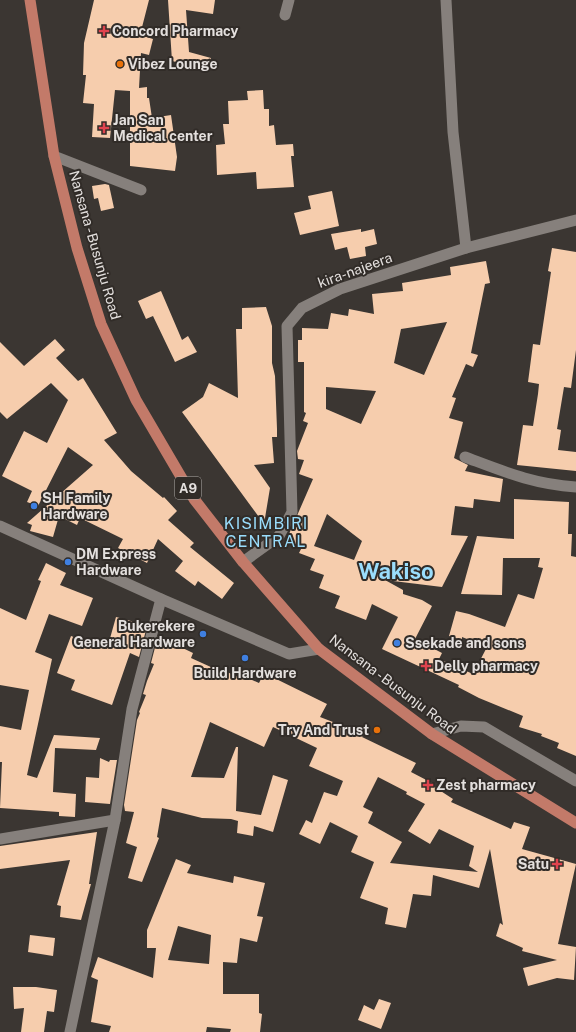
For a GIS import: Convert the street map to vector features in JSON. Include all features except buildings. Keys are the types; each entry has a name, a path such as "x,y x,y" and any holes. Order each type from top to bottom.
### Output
{"main road":[{"name":"Nansana - Busunju Road","path":"30,0 54,156 77,248 101,324 136,400 194,499 243,562 319,649 432,734 576,823"}],"street":[{"path":"285,15 289,0"},
{"path":"446,0 453,132 466,248"},
{"path":"54,156 141,190"},
{"name":"kira-najeera","path":"243,562 279,536 292,512 287,326 302,308 340,289 466,248 576,220"},
{"path":"465,457 529,481 576,487"},
{"path":"0,526 161,599 289,654 319,649"},
{"path":"70,1032 115,820 132,709 161,599"},
{"path":"432,734 461,726 484,726 576,781"},
{"path":"0,839 115,820"}],"place":[{"name":"Concord Pharmacy","path":"104,31"},
{"name":"Vibez Lounge","path":"120,64"},
{"name":"Jan San Medical center","path":"104,128"},
{"name":"SH Family Hardware","path":"34,506"},
{"name":"DM Express Hardware","path":"68,562"},
{"name":"Bukerekere General Hardware","path":"203,634"},
{"name":"Ssekade and sons","path":"397,643"},
{"name":"Build Hardware","path":"245,658"},
{"name":"Delly pharmacy","path":"426,666"},
{"name":"Try And Trust","path":"377,730"},
{"name":"Zest pharmacy","path":"428,785"},
{"name":"Satu","path":"557,864"}],"district":[{"name":"KISIMBIRI CENTRAL","path":"266,532"},
{"name":"Wakiso","path":"396,571"}]}
